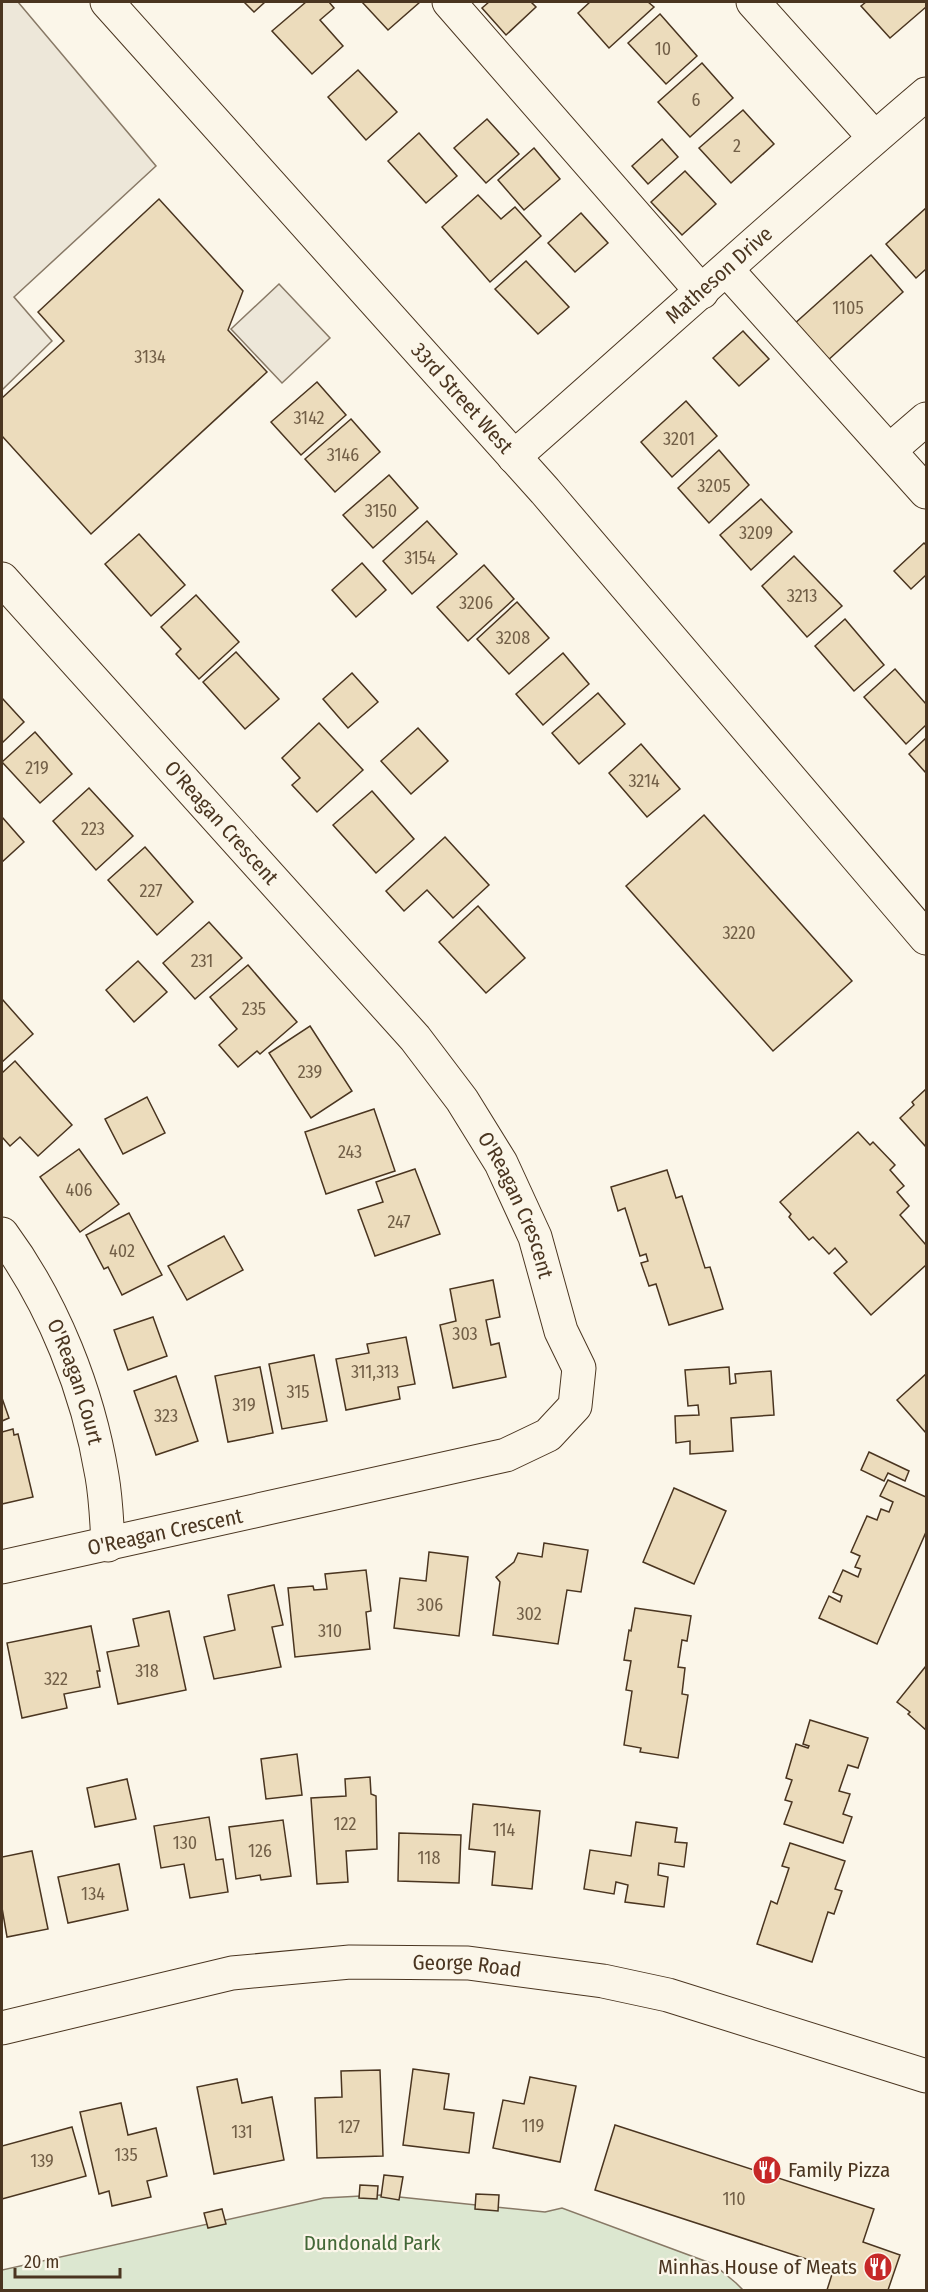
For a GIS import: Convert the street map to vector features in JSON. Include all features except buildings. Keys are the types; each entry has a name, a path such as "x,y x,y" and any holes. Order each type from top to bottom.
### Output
{"street":[{"name":"33rd Street West","path":"107,2 514,456 927,938"},
{"path":"449,2 702,292"},
{"path":"753,2 874,137"},
{"name":"Matheson Drive","path":"514,456 727,270 874,137 927,94"},
{"path":"727,270 927,492"},
{"path":"890,450 927,419"},
{"name":"O'Reagan Crescent","path":"2,579 415,1038 462,1100 501,1163 535,1237 561,1331 579,1368 575,1406 548,1435 506,1455 2,1567"},
{"name":"33rd Street West","path":"811,801 927,905"},
{"name":"O'Reagan Court","path":"2,1234 17,1254 49,1314 75,1374 92,1426 103,1478 108,1545"},
{"name":"George Road","path":"2,2028 232,1973 350,1962 468,1963 603,1981 668,1995 927,2076"}],"green space":[{"name":"Dundonald Park","path":"380,2195 545,2212 562,2208 713,2264 743,2290 2,2290 2,2270 324,2198"}],"shaded area":[{"path":"2,2 18,2 156,166 14,297 52,341 2,390"},
{"path":"279,284 330,338 282,383 231,329"}],"place":[{"name":"Family Pizza","path":"767,2170"},
{"name":"Minhas House of Meats","path":"878,2267"}]}
